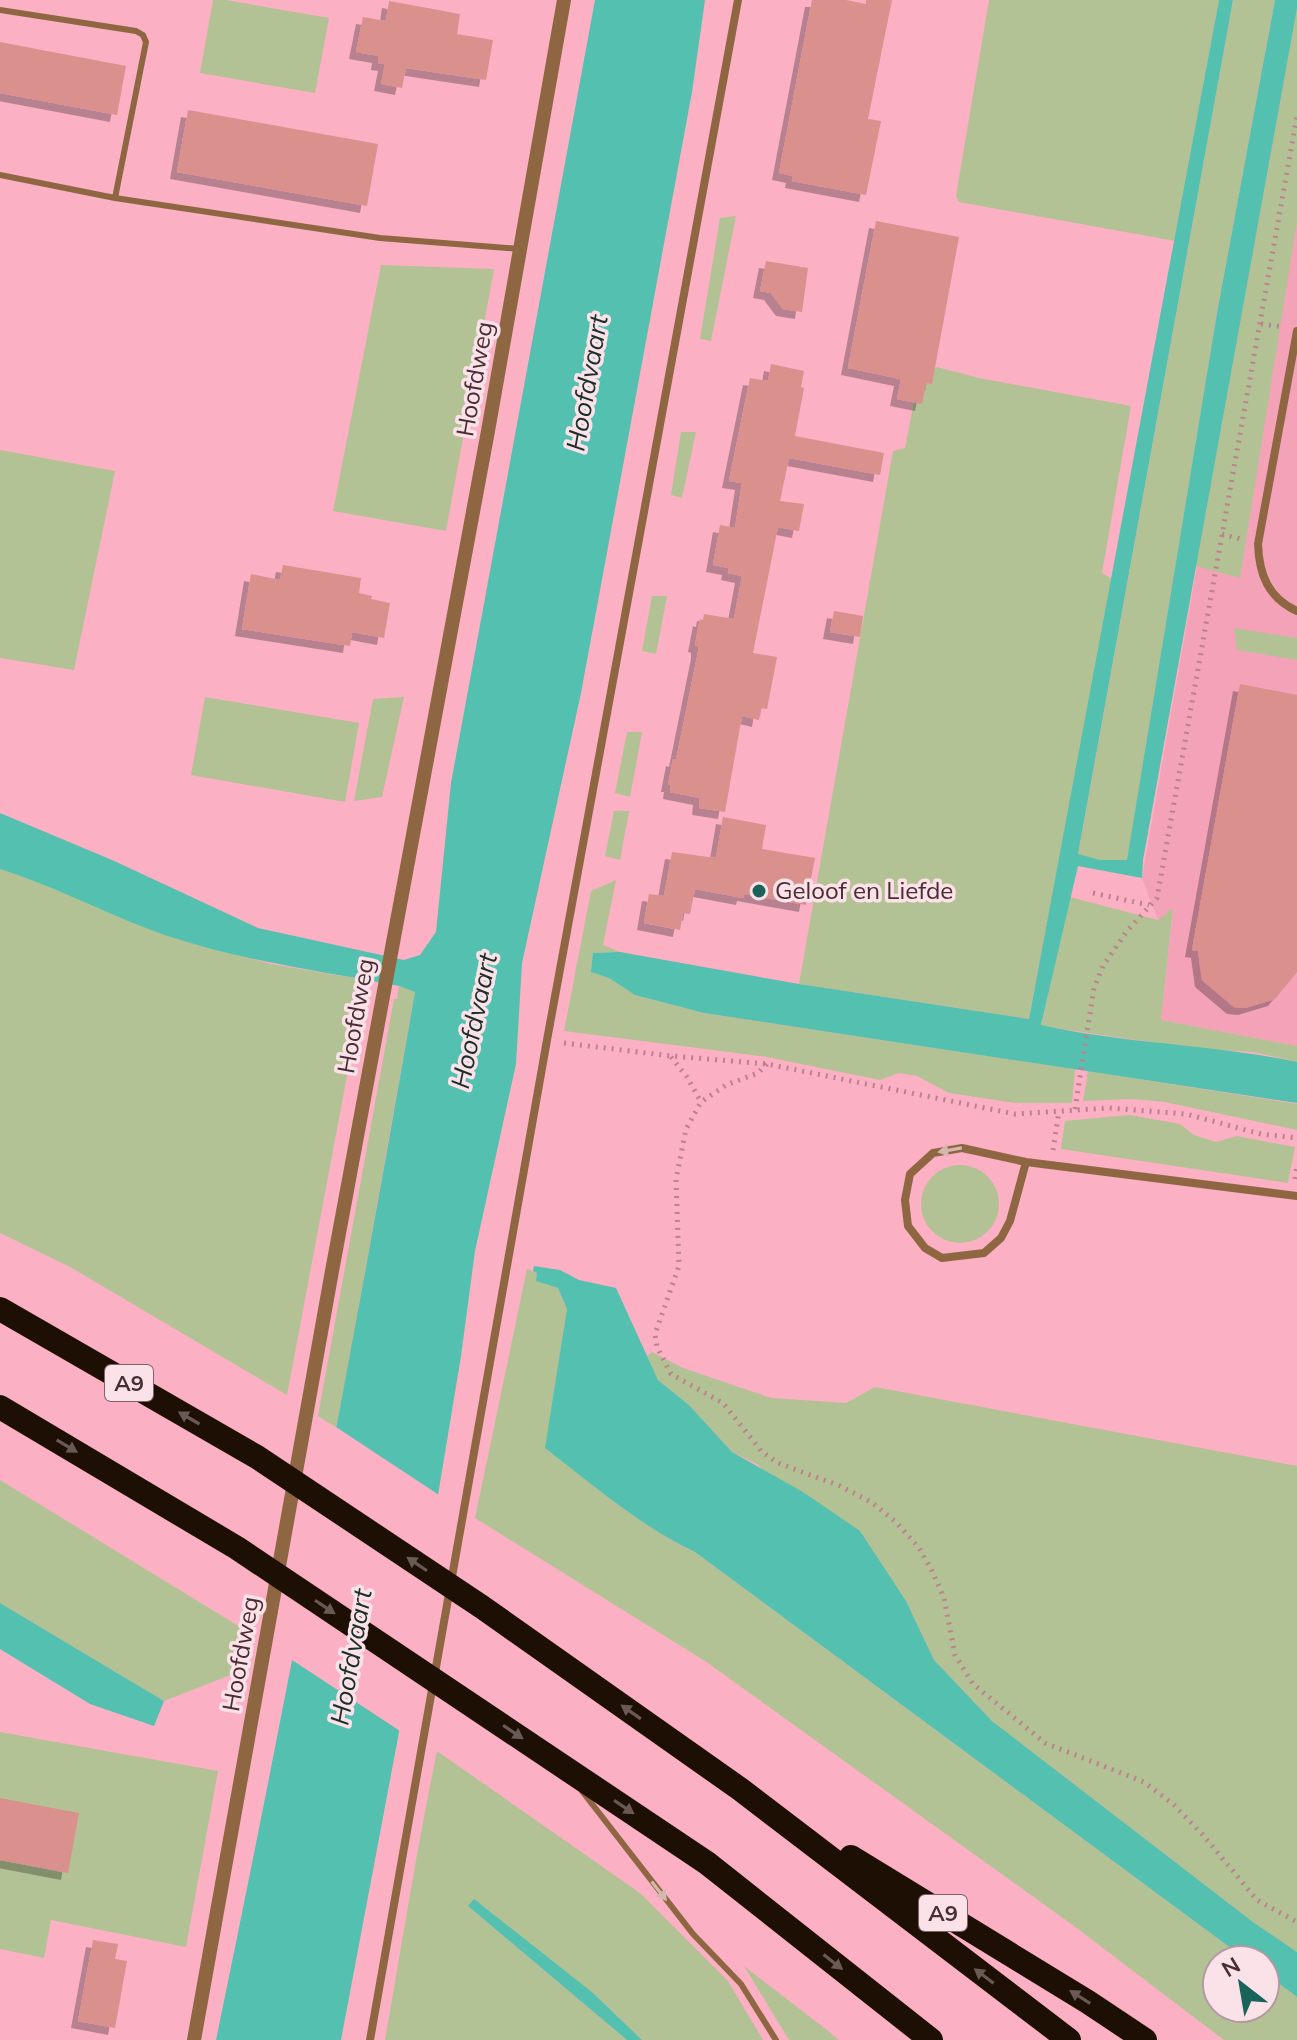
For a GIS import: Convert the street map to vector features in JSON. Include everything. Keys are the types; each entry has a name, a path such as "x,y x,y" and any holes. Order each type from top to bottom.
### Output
{"highway":[{"name":"A9","path":"0,1309 257,1457 482,1607 740,1789 1069,2040"},
{"path":"0,1407 237,1548 560,1763 707,1863 931,2040"},
{"name":"A9","path":"740,1789 1145,2040"}],"street":[{"name":"Hoofdweg","path":"194,2040 564,0"},
{"path":"370,2040 547,1040 738,0"},
{"path":"1297,331 1258,544 1261,571 1275,596 1297,611"},
{"path":"1026,1162 1010,1221 1001,1238 984,1253 942,1258 925,1248 908,1226 905,1200 910,1174 933,1153 962,1148 1026,1162 1297,1196"}],"lane":[{"path":"0,10 136,31 143,35 146,42 115,198"},
{"path":"0,175 115,198 380,238 520,249"},
{"path":"560,1763 693,1934 741,1984 776,2040"}],"path":[{"path":"1075,1109 1094,988 1103,966 1157,898 1297,116"},
{"path":"1093,893 1149,905"},
{"path":"547,1040 671,1056 767,1064 1015,1114 1109,1108 1186,1114 1261,1134 1297,1138"},
{"path":"671,1056 701,1102"},
{"path":"767,1064 758,1073 726,1085 701,1102 686,1129 676,1179 679,1266 655,1334 657,1347 671,1374 723,1403 762,1452 778,1463 840,1486 871,1502 896,1522 919,1548 932,1571 944,1598 955,1655 973,1684 1045,1743 1144,1782 1173,1804 1203,1835 1257,1900 1297,1922"},
{"path":"1051,1163 1059,1111"}],"shaded area":[{"path":"213,0 329,18 315,93 200,73"},
{"path":"989,0 1219,0 1175,241 959,202 956,196"},
{"path":"1233,0 1275,0 1217,313 1127,861 1100,860 1078,855"},
{"path":"1297,0 1297,1046 1161,1020 1173,910 1158,920 1142,878"},
{"path":"1297,8 1297,222 1240,578 1196,566"},
{"path":"736,216 711,341 700,339 720,218"},
{"path":"381,265 494,269 446,531 333,511"},
{"path":"937,367 979,378 1131,406 1102,573 1112,579 1029,1019 799,984 893,451 905,448 918,380"},
{"path":"681,432 696,432 682,498 671,495"},
{"path":"0,450 115,471 74,670 0,658"},
{"path":"652,596 667,596 656,654 642,651"},
{"path":"1234,628 1297,638 1297,660 1237,650"},
{"path":"205,697 359,723 345,802 191,775"},
{"path":"404,697 382,797 354,801 373,699"},
{"path":"627,732 642,732 630,797 615,793"},
{"path":"614,811 629,811 620,860 605,856"},
{"path":"0,869 44,883 176,939 271,964 365,980 287,1395 70,1267 0,1233"},
{"path":"616,880 603,945 620,952 593,953 609,978 635,995 704,1013 1075,1069 1072,1103 1015,1103 949,1093 917,1076 899,1073 880,1080 767,1057 564,1031 591,891"},
{"path":"1070,897 1158,920 1173,908 1161,1020 1297,1046 1297,1062 1253,1052 1191,1048 1041,1026"},
{"path":"399,986 415,992 337,1428 318,1416 394,999 397,999"},
{"path":"1088,1071 1297,1104 1297,1130 1165,1102 1133,1099 1083,1101"},
{"path":"1129,1115 1180,1124 1194,1135 1216,1142 1237,1136 1295,1147 1288,1183 1061,1149 1065,1121"},
{"path":"952,1165 968,1165 982,1171 993,1182 999,1204 993,1226 982,1237 968,1243 952,1243 938,1237 927,1226 921,1212 921,1196 927,1182 938,1171"},
{"path":"527,1269 537,1273 537,1281 558,1288 567,1309 546,1448 636,1517 695,1552 1225,1944 1201,1944 1201,2023 1074,1926 705,1661 475,1518"},
{"path":"652,1352 683,1368 771,1398 846,1403 875,1387 1297,1466 1297,1952 1253,1922 992,1721 934,1660 906,1601 757,1464 732,1452 689,1405 658,1380 647,1356"},
{"path":"0,1480 245,1630 233,1674 164,1701 0,1603"},
{"path":"0,1732 218,1771 186,1947 51,1920 44,1958 0,1949"},
{"path":"437,1751 640,1893 728,1981 763,2040 642,2040 593,1993 469,1907 627,2040 385,2040"},
{"path":"744,1966 827,2030 839,2040 789,2040"},
{"path":"1281,1985 1297,1997 1297,2040 1224,2040 1203,2024 1281,2024"}],"water":[{"name":"Hoofdvaart","path":"595,0 705,0 692,92 581,693 522,963 516,1064 475,1251 461,1356 397,1743 341,2040 216,2040 320,1517 415,992 399,986 260,960 177,939 0,869 0,813 112,860 258,928 404,960 420,955 436,932 451,783"},
{"path":"1219,0 1233,0 1078,854 1100,860 1127,860 1217,313 1275,0 1297,0 1297,8 1142,878 1078,866 1041,1025 1297,1062 1297,1103 704,1013 635,995 609,978 591,972 593,953 620,952 799,984 1029,1019"},
{"path":"534,1266 560,1270 579,1280 616,1288 658,1380 689,1405 732,1452 803,1492 860,1531 906,1601 934,1660 992,1721 1253,1922 1297,1952 1297,1997 1281,1985 1281,1944 1225,1944 695,1552 636,1517 545,1448 567,1309 558,1288 536,1281 537,1273 533,1271"},
{"path":"0,1603 164,1701 154,1726 90,1704 0,1649"},
{"path":"474,1899 593,1993 642,2040 627,2040 468,1906"}],"pier":[{"path":"333,1425 442,1497 403,1733 289,1658"}],"building":[{"path":"812,0 846,0 866,4 866,0 892,0 868,119 881,121 866,195 792,181 793,176 779,173"},
{"path":"389,1 460,14 457,34 493,40 486,80 406,68 402,88 381,84 385,64 378,63 379,56 356,52 363,17 386,21"},
{"path":"0,42 126,66 117,115 0,93"},
{"path":"188,110 378,144 367,206 177,172"},
{"path":"876,221 959,237 932,384 926,383 922,404 897,399 901,379 848,368"},
{"path":"766,261 808,268 802,312 783,309 771,293 760,291"},
{"path":"771,364 804,371 795,436 884,453 880,475 789,458 780,501 804,504 799,531 778,527 753,653 777,657 767,709 761,708 759,720 742,716 725,812 699,808 700,798 670,792 671,785 668,785 698,652 695,645 700,619 703,620 704,614 734,619 742,576 728,573 729,568 713,565 720,525 735,528 742,483 729,481 750,378 768,381"},
{"path":"283,565 361,578 359,593 390,603 384,638 352,632 350,646 242,629 251,574 280,580"},
{"path":"834,611 863,616 860,637 830,632"},
{"path":"1240,684 1297,695 1297,972 1275,999 1245,1008 1234,1007 1202,980 1198,951 1192,950"},
{"name":"Geloof en Liefde","path":"723,817 766,825 762,849 815,858 806,905 695,889 690,914 683,913 680,930 644,923 649,894 664,896 672,852 716,858"},
{"path":"0,1798 79,1813 68,1873 0,1860"},
{"path":"93,1940 118,1944 115,1959 127,1961 115,2028 78,2021"}],"place":[{"name":"Geloof en Liefde","path":"759,891"}]}
